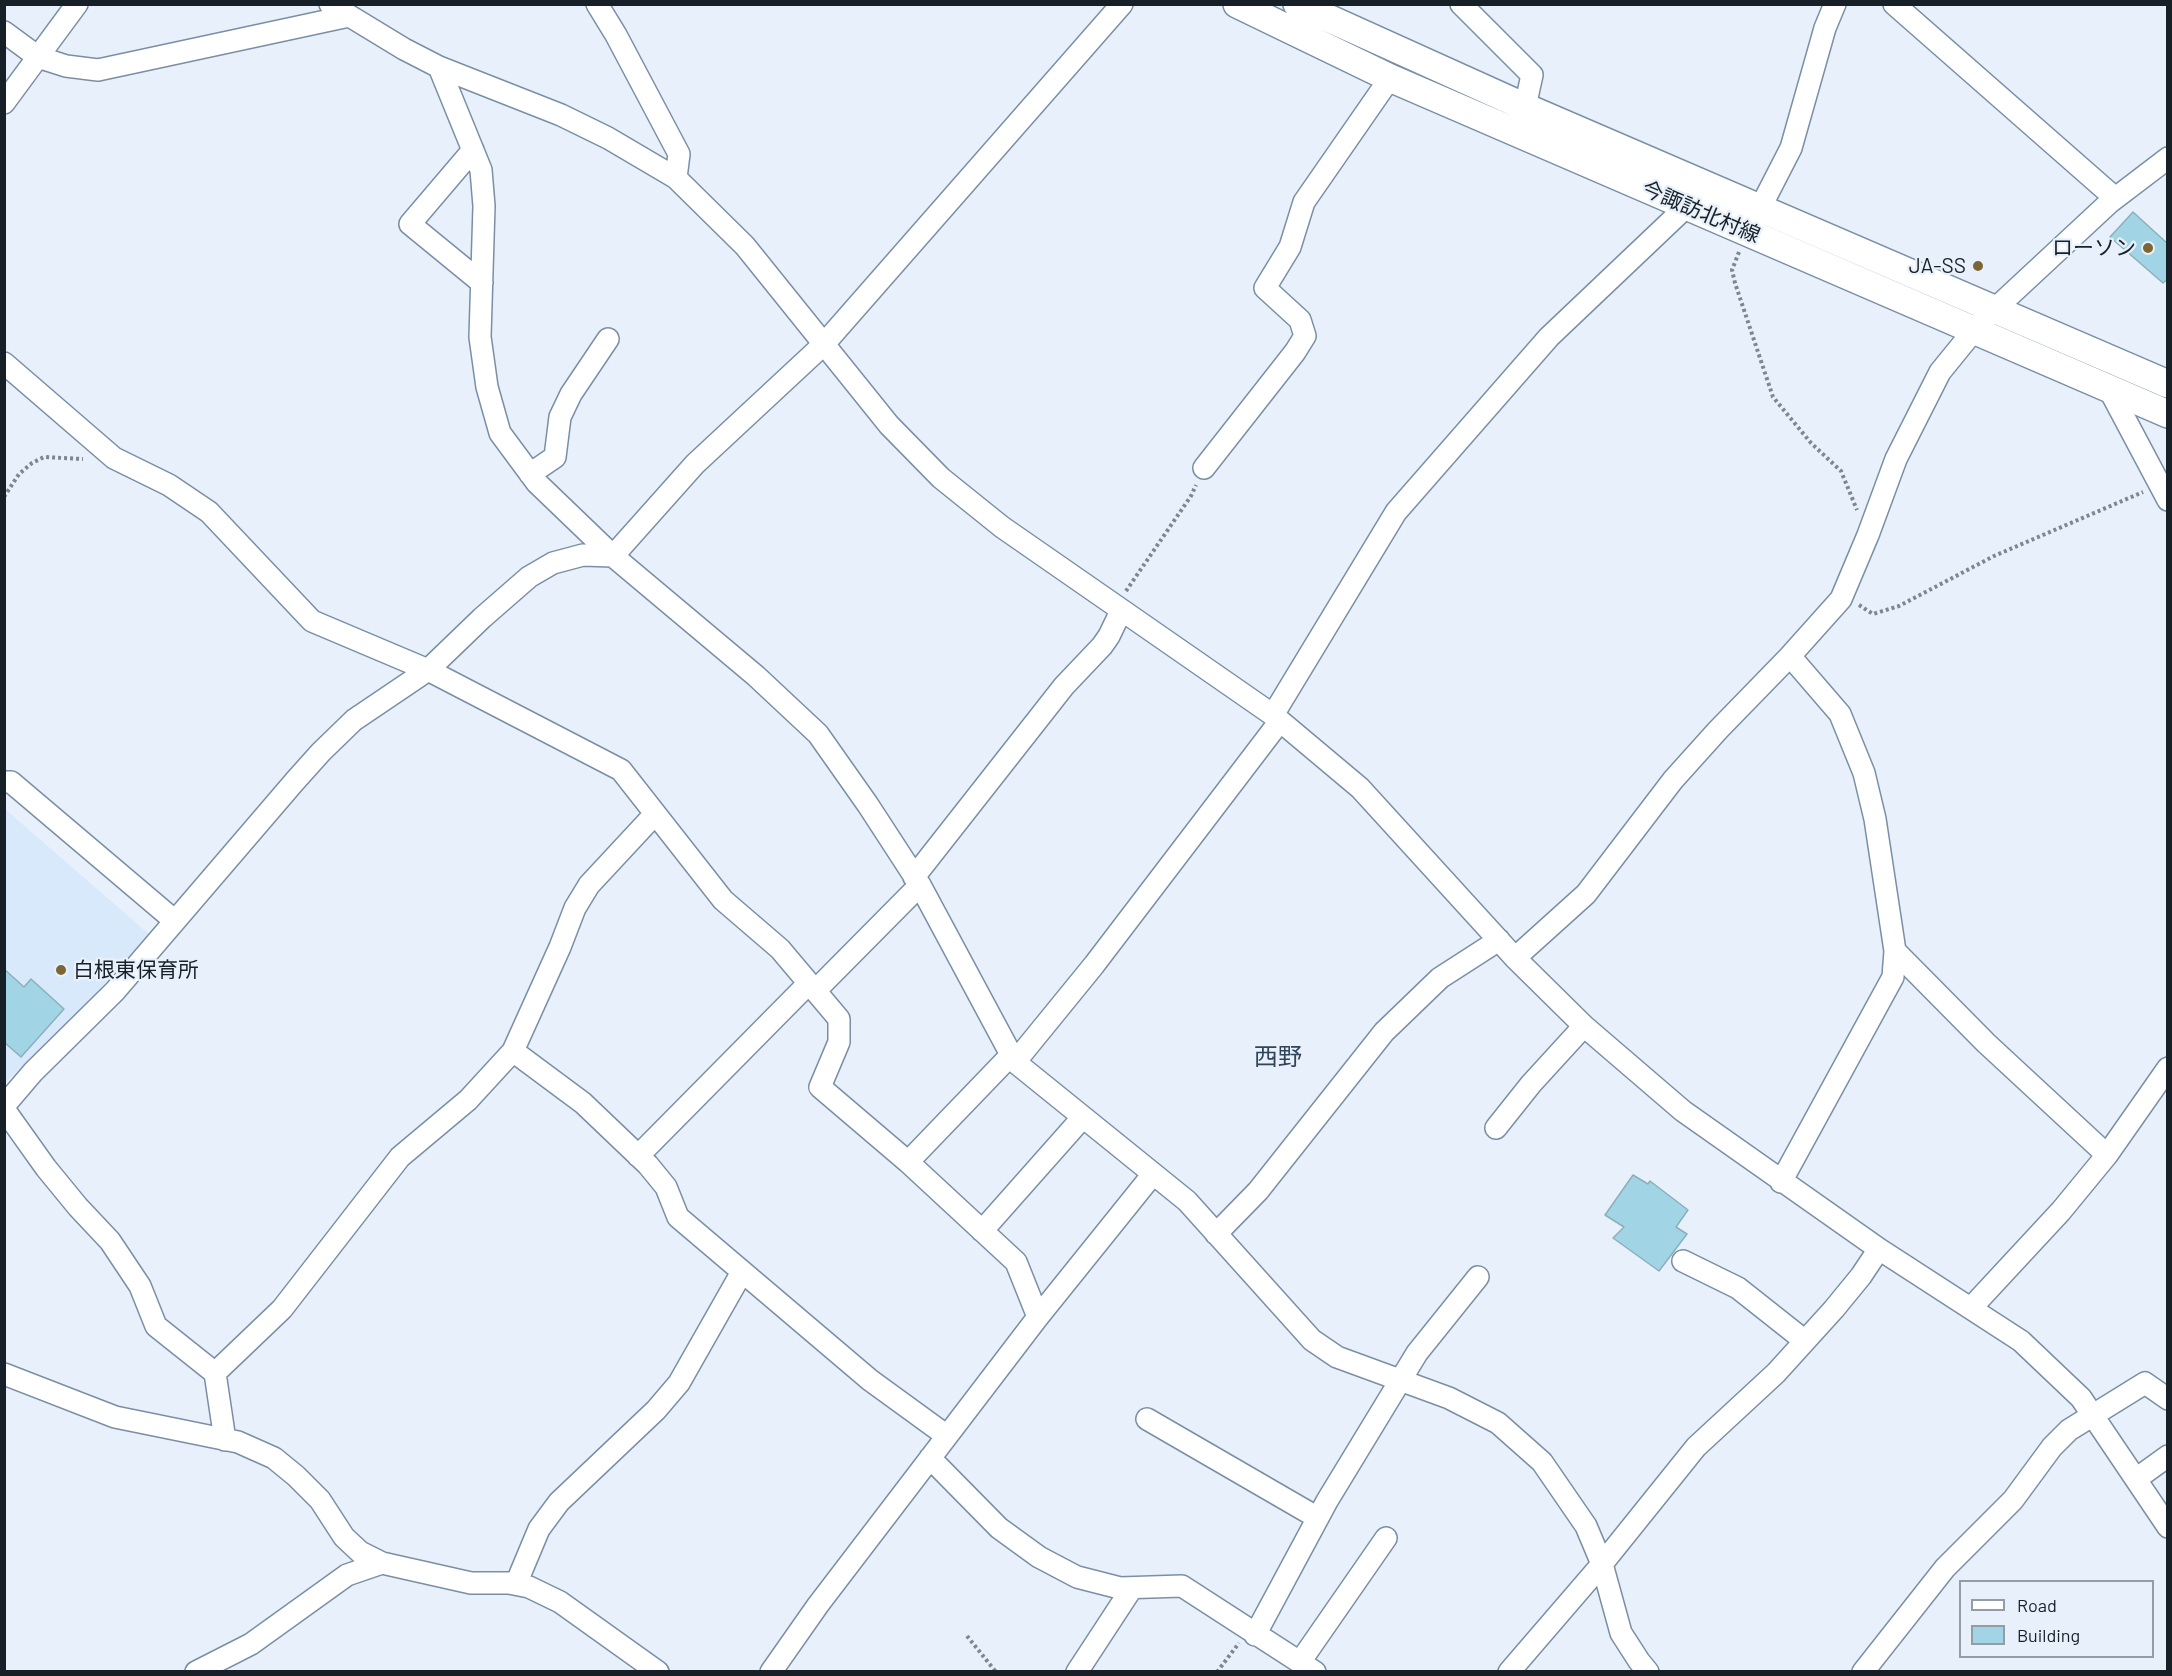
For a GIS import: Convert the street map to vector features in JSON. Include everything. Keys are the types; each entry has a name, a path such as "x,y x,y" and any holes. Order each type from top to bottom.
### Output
{"main road":[{"name":"今諏訪北村線","path":"1237,4 1390,78 2168,414"},
{"name":"今諏訪北村線","path":"1298,4 1525,107 2168,384"}],"street":[{"path":"4,103 76,4"},
{"path":"330,4 404,49 439,67 570,120 608,138 676,178 745,246 889,425 941,478 1002,527 1276,718 1360,788 1515,958 1584,1026 1683,1111 1879,1249 2021,1341 2081,1398 2168,1527"},
{"path":"597,4 679,153 676,178"},
{"path":"613,556 695,464 824,344 1122,4"},
{"path":"1461,4 1532,75 1525,107"},
{"path":"1748,232 1791,148 1825,28 1835,4"},
{"path":"1894,4 2115,198"},
{"path":"4,32 38,57 66,66 98,70 349,16"},
{"path":"439,67 481,170 484,206 480,337 487,387 500,433 530,474 613,556 756,676 818,734 868,805 917,881 1013,1058 1187,1201 1312,1340 1337,1357 1449,1398 1498,1423 1542,1462 1586,1526 1602,1564 1621,1633 1648,1671"},
{"path":"1204,468 1305,336 1300,320 1265,288 1290,247 1304,202 1390,78"},
{"path":"473,150 410,224 482,283"},
{"path":"1515,958 1586,894 1673,780 1841,599 1868,536 1896,459 1940,372 1975,329 2115,198 2168,158"},
{"path":"908,1162 1013,1058 1094,965 1276,718 1396,512 1549,337 1687,206"},
{"path":"530,474 555,457 560,417 571,394 608,339"},
{"path":"4,363 114,458 169,484 209,512 312,621 428,670 621,770 723,900 780,950 838,1019 839,1042 820,1087 908,1162 1016,1262 1038,1317"},
{"path":"2109,389 2165,489"},
{"path":"225,1440 215,1373 156,1326 140,1286 110,1241 46,1168 6,1100 115,991 321,752 354,720 428,670 529,577 553,563 583,555 613,556"},
{"path":"638,1156 917,881 1064,686 1102,646 1109,636 1118,609"},
{"path":"1781,1182 1893,977 1895,951 1875,819 1864,773 1840,714 1790,656"},
{"path":"4,782 11,782 176,921"},
{"path":"215,1373 282,1309 400,1157 468,1100 513,1052 560,948 575,908 589,885 655,814"},
{"path":"1216,1234 1258,1191 1384,1032 1440,978 1499,940"},
{"path":"1895,951 1986,1043 2107,1155"},
{"path":"1496,1128 1531,1084 1584,1026"},
{"path":"513,1052 583,1103 638,1156 666,1187 678,1217 870,1380 947,1436"},
{"path":"1971,1308 2061,1211 2107,1155 2162,1095 2168,1068"},
{"path":"982,1231 1083,1117"},
{"path":"771,1671 818,1605 1038,1317 1153,1174"},
{"path":"1509,1671 1602,1564 1696,1447 1776,1373 1861,1276 1879,1249"},
{"path":"1683,1261 1738,1288 1805,1341"},
{"path":"516,1584 539,1529 559,1502 656,1410 678,1383 742,1272"},
{"path":"1252,1632 1417,1353 1478,1278"},
{"path":"4,1374 115,1417 238,1442 274,1458 320,1500 344,1537 360,1552 382,1563 471,1583 516,1584 529,1587 560,1602 658,1671"},
{"path":"1863,1671 1945,1568 2013,1500 2052,1447 2068,1430 2145,1383 2168,1399"},
{"path":"1147,1419 1318,1518"},
{"path":"2136,1479 2168,1456"},
{"path":"930,1458 999,1528 1039,1557 1077,1577 1120,1588 1182,1586 1307,1667 1386,1538"},
{"path":"196,1671 251,1644 347,1575 382,1563"},
{"path":"1077,1671 1132,1588"}],"path":[{"path":"1748,232 1732,270 1767,383 1773,397 1791,420 1811,443 1841,471 1868,536"},
{"path":"4,497 19,474 44,457 114,458"},
{"path":"1118,609 1191,496 1204,468"},
{"path":"1843,593 1873,614 1899,606 1994,556 2165,489"},
{"path":"1217,1671 1252,1632"},
{"path":"967,1636 996,1671"}],"shaded area":[{"name":"白根東保育所","path":"5,809 149,934 85,1005 5,1083"}],"building":[{"path":"2133,212 2168,244 2168,279 2163,283 2110,237"},
{"path":"4,969 24,987 31,979 64,1009 21,1057 4,1042"},
{"path":"1633,1175 1648,1184 1650,1181 1688,1210 1676,1227 1687,1234 1659,1271 1613,1238 1624,1227 1605,1215"}],"place":[{"name":"ローソン","path":"2148,248"},
{"name":"JA-SS","path":"1978,266"},
{"name":"白根東保育所","path":"61,970"}],"district":[{"name":"西野","path":"1278,1057"}]}
